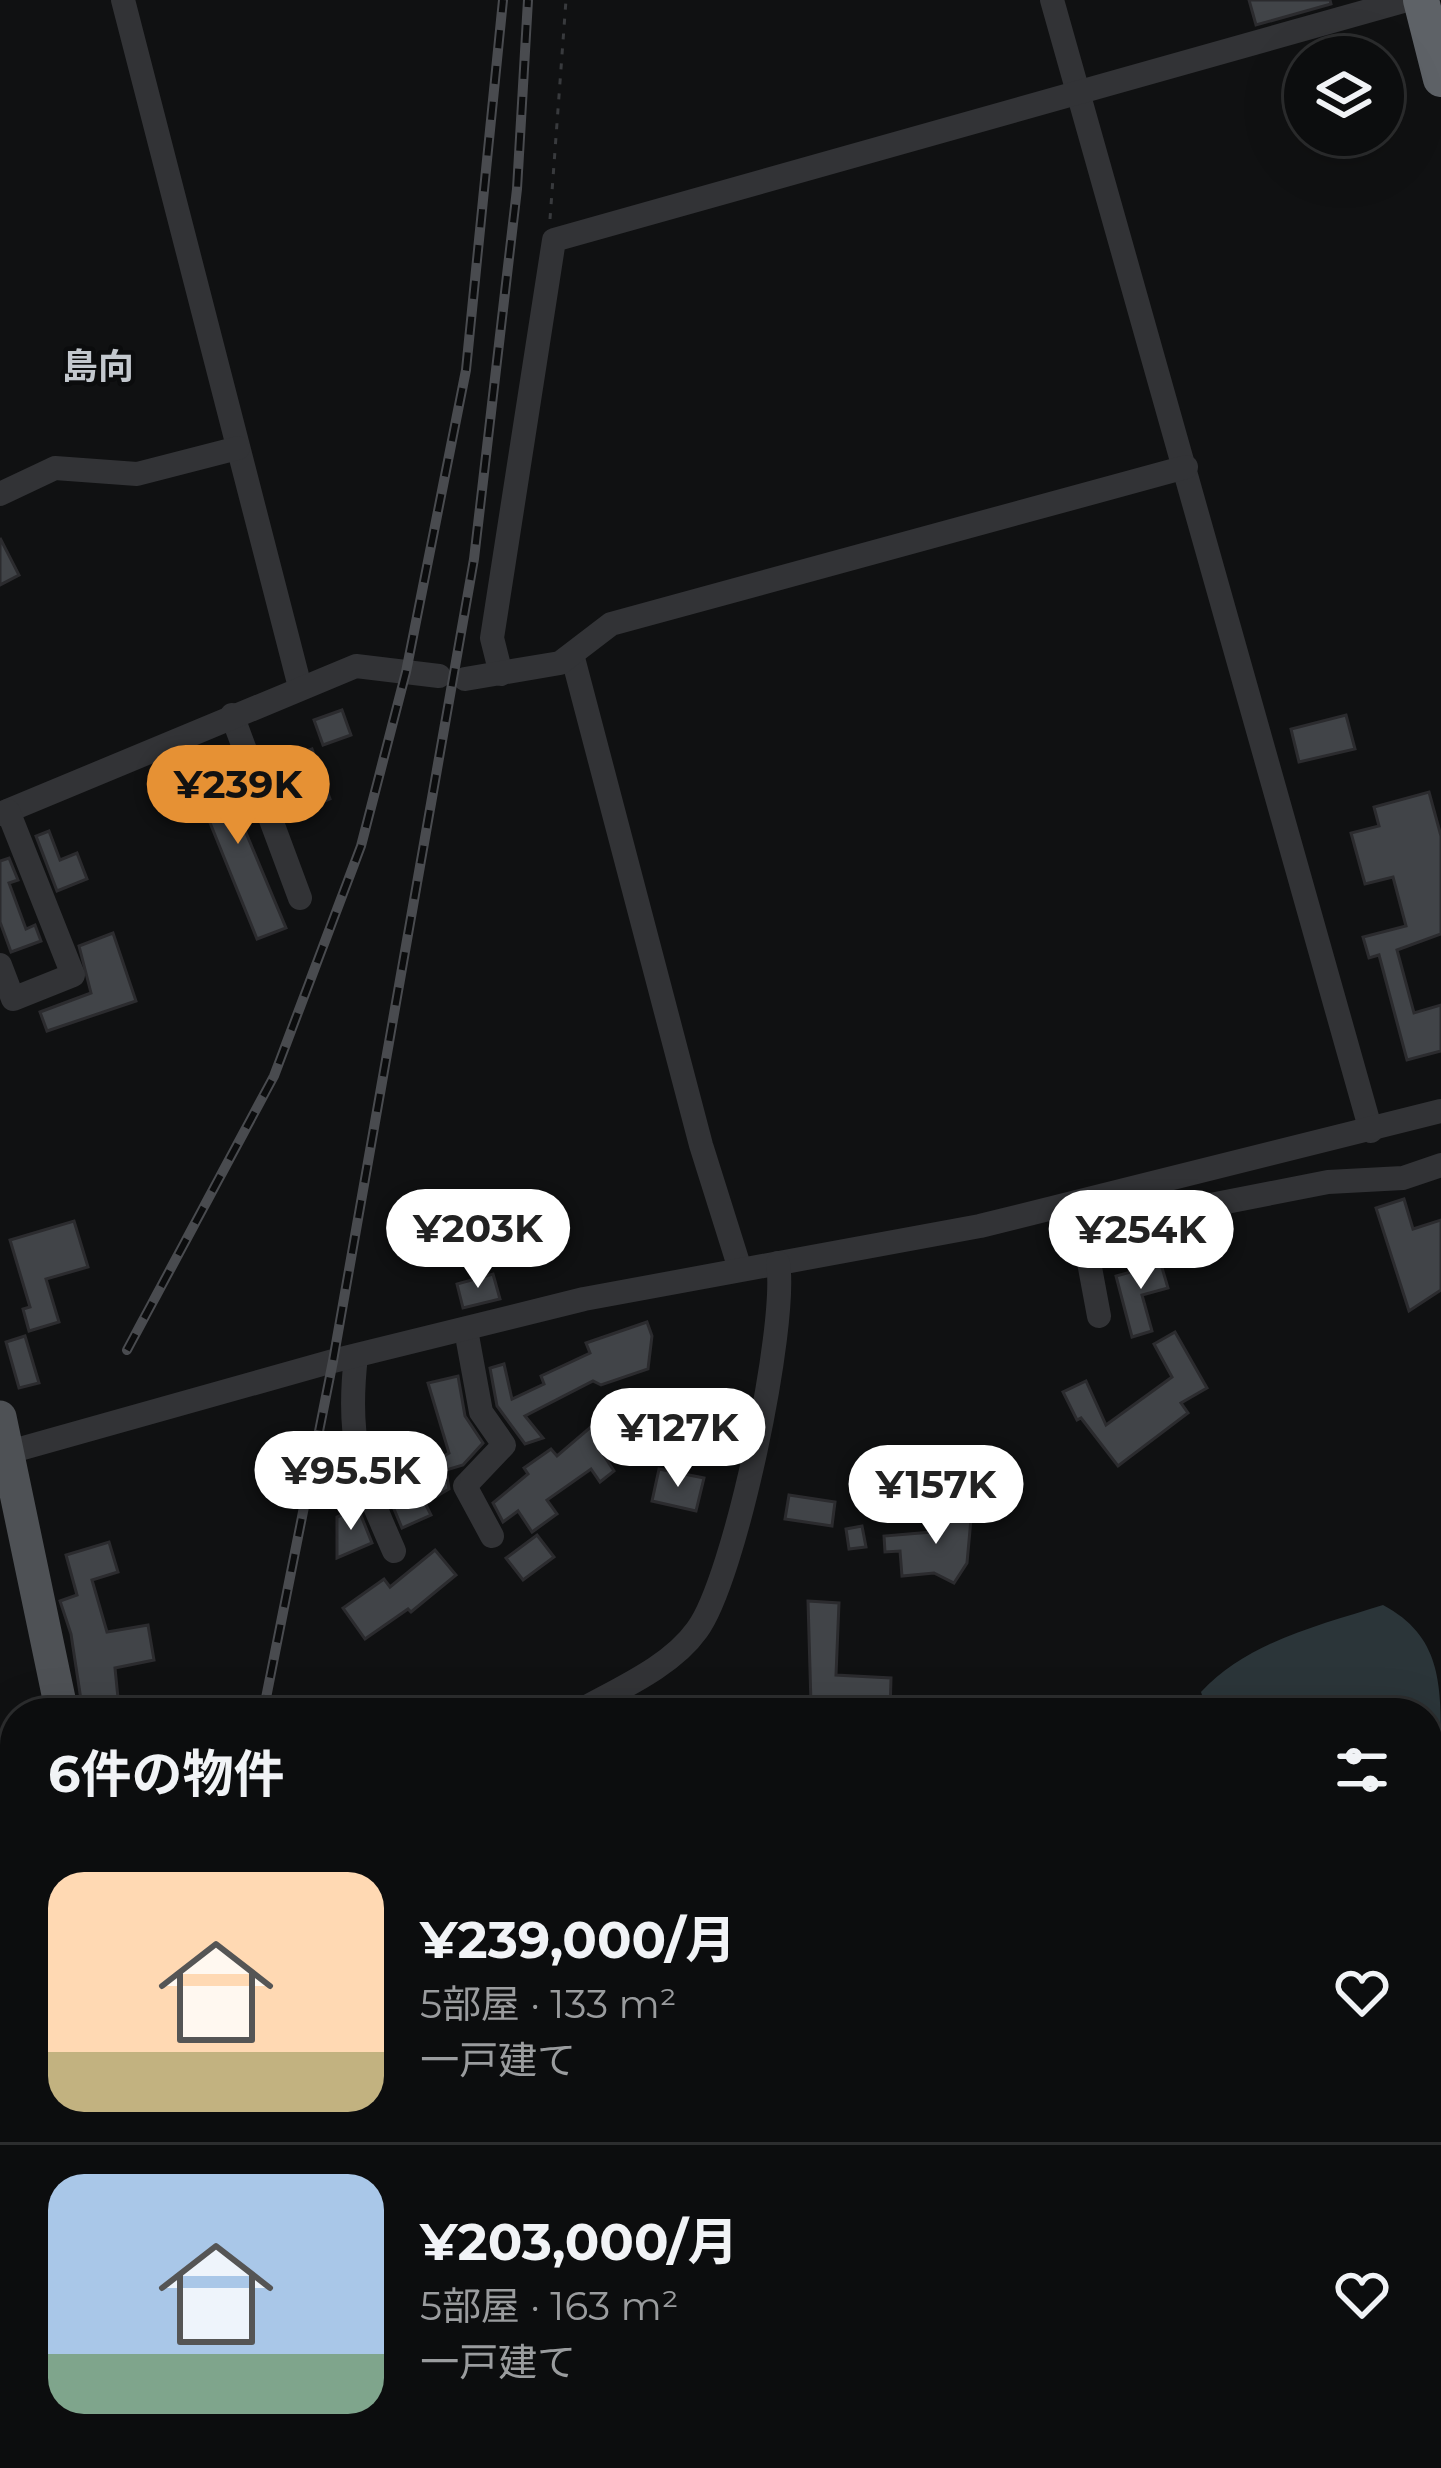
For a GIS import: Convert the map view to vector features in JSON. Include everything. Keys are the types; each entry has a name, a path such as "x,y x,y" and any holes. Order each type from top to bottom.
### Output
{"highway":[{"path":"1421,0 1441,79"}],"main road":[{"path":"0,1417 59,1698"}],"street":[{"path":"123,0 300,687"},
{"path":"1052,0 1186,467 1360,1134 1358,1179"},
{"path":"501,674 492,638 554,240 1077,89 1407,0"},
{"path":"0,494 55,468 137,474 238,448"},
{"path":"465,679 573,658 611,624 1186,467"},
{"path":"573,658 701,1145 740,1269"},
{"path":"0,965 14,999 73,975 4,813 356,666 439,676"},
{"path":"232,716 300,898"},
{"path":"10,1452 356,1356 584,1299 980,1226 1441,1111"},
{"path":"1099,1316 1083,1230 1203,1203 1358,1179 1403,1178 1441,1165"},
{"path":"601,1698 676,1654 699,1628 715,1598 741,1517 782,1300 778,1263"},
{"path":"466,1330 482,1412 504,1445 465,1486 492,1536"},
{"path":"356,1356 349,1419 359,1472 394,1551"}],"path":[{"path":"554,240 550,221 554,113 566,0"}],"shaded area":[{"path":"1383,1605 1417,1631 1427,1647 1440,1698 1203,1698 1201,1692 1240,1660 1310,1628"}],"building":[{"path":"1249,0 1330,0 1331,4 1256,25"},
{"path":"0,538 19,575 0,585"},
{"path":"342,710 351,735 323,745 314,720"},
{"path":"1346,715 1355,749 1299,762 1291,729"},
{"path":"312,749 330,799 304,809 287,758"},
{"path":"228,751 236,773 223,778 286,928 257,939 200,798 207,795 195,763"},
{"path":"1429,792 1441,836 1441,934 1397,950 1414,1013 1441,1005 1441,1051 1407,1060 1379,955 1369,958 1363,937 1406,926 1393,877 1365,884 1351,833 1379,826 1374,807"},
{"path":"49,831 60,860 77,853 87,879 57,891 36,836"},
{"path":"9,858 18,880 9,883 26,929 35,925 41,941 11,952 0,922 0,861"},
{"path":"113,933 136,1001 47,1031 40,1012 91,993 79,946"},
{"path":"1404,1199 1413,1229 1441,1220 1441,1290 1409,1311 1376,1208"},
{"path":"74,1221 88,1267 46,1279 59,1322 29,1331 23,1309 30,1307 10,1240"},
{"path":"1158,1254 1168,1288 1142,1295 1152,1331 1132,1337 1116,1276 1138,1270 1135,1260"},
{"path":"493,1274 500,1299 463,1308 457,1284"},
{"path":"647,1322 652,1336 648,1369 601,1385 593,1381 525,1416 543,1438 525,1444 497,1406 490,1368 504,1364 512,1399 544,1384 541,1376 590,1353 586,1343"},
{"path":"1175,1332 1207,1388 1181,1403 1188,1413 1118,1466 1081,1418 1077,1420 1063,1392 1086,1381 1106,1425 1172,1377 1154,1344"},
{"path":"25,1336 39,1383 19,1388 6,1342"},
{"path":"458,1376 465,1416 483,1443 463,1465 446,1470 449,1489 425,1503 431,1515 402,1528 386,1490 449,1453 428,1383"},
{"path":"613,1408 631,1434 603,1454 614,1471 600,1482 591,1469 547,1500 557,1514 532,1532 518,1511 503,1522 493,1503 528,1474 524,1468 551,1449 557,1456"},
{"path":"659,1469 704,1478 696,1511 652,1501"},
{"path":"789,1495 835,1502 832,1526 785,1519"},
{"path":"945,1506 972,1508 967,1563 954,1583 934,1573 902,1576 900,1551 885,1552 884,1536 943,1531"},
{"path":"358,1508 372,1543 337,1558 337,1517"},
{"path":"862,1526 866,1547 849,1549 846,1529"},
{"path":"537,1535 554,1557 523,1580 506,1558"},
{"path":"109,1542 118,1572 92,1580 107,1632 148,1625 154,1660 115,1668 118,1698 81,1698 71,1634 60,1601 77,1595 66,1555"},
{"path":"435,1550 456,1575 411,1612 408,1609 365,1639 343,1608 384,1579 390,1587"},
{"path":"808,1601 839,1603 836,1675 891,1678 890,1698 811,1698"}],"railway":[{"path":"127,1350 274,1076 361,846 406,672 466,370 503,0"},
{"path":"266,1698 333,1361 474,559 517,189 528,0"}],"district":[{"name":"島向","path":"98,366"}]}
